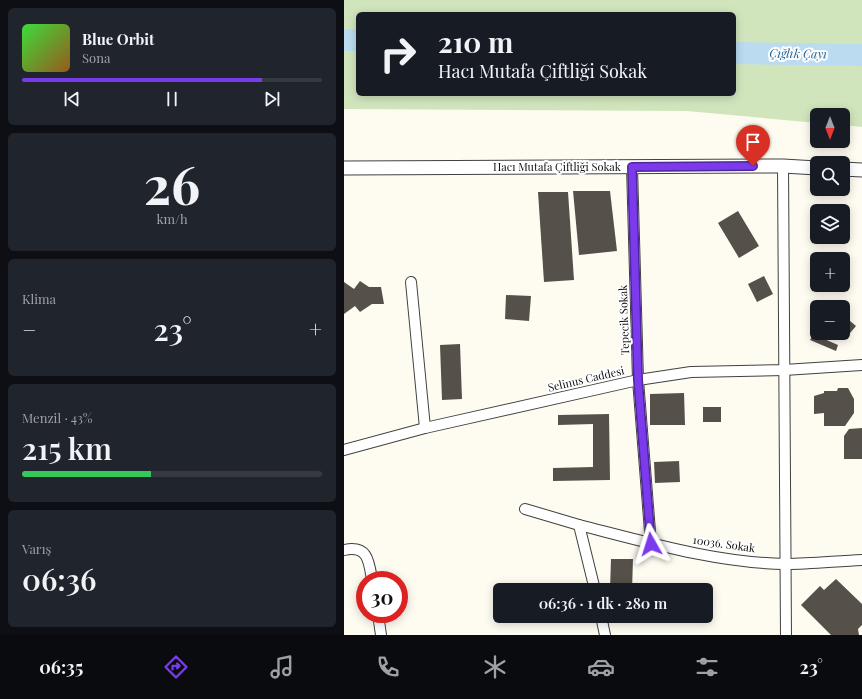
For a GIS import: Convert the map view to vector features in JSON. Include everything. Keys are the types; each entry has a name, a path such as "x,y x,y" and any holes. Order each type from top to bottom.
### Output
{"street":[{"name":"Hacı Mutafa Çiftliği Sokak","path":"344,168 783,166 810,168"},
{"path":"783,166 786,635"},
{"name":"Tepecik Sokak","path":"632,167 638,380 651,544"},
{"path":"850,169 862,170"},
{"path":"411,282 425,428"},
{"name":"Selinus Caddesi","path":"344,450 425,428 638,380 691,372 784,370 862,365"},
{"name":"10036. Sokak","path":"525,509 651,544 720,558 785,564 862,560"},
{"path":"580,525 593,583"},
{"path":"344,550 361,550 369,563 370,571"},
{"path":"379,623 381,635"},
{"path":"602,623 605,635"}],"green space":[{"path":"344,0 862,0 862,127 850,126 850,108 810,108 810,122 687,111 344,109"}],"building":[{"path":"573,191 610,191 617,251 579,255"},
{"path":"538,192 568,192 574,280 544,282"},
{"path":"738,211 759,246 739,258 718,223"},
{"path":"764,276 773,294 757,302 748,284"},
{"path":"360,281 369,287 381,287 384,304 372,304 360,312 355,306 344,314 344,282 354,289"},
{"path":"506,295 531,296 529,321 505,319"},
{"path":"850,321 856,326 850,333"},
{"path":"810,340 827,340 838,345 836,351"},
{"path":"460,344 462,399 442,400 440,345"},
{"path":"838,388 848,388 854,399 854,413 845,426 824,426 824,413 814,414 814,396 824,393 824,391 837,391"},
{"path":"684,393 685,425 650,425 650,394"},
{"path":"703,407 721,407 721,422 703,422"},
{"path":"609,414 610,480 553,481 553,468 593,467 593,424 558,425 558,415"},
{"path":"862,428 862,459 844,459 844,436 849,429"},
{"path":"679,461 680,482 655,483 654,462"},
{"path":"611,559 633,559 632,583 610,583"},
{"path":"836,579 862,604 862,625 858,629 859,635 831,635 801,605 820,586 824,590"}],"waterway":[{"name":"Çığlık Çayı","path":"344,40 356,40"},
{"name":"Çığlık Çayı","path":"736,53 862,55"}],"route":[{"path":"651,544 644,473 638,380 632,167 753,166"}]}
